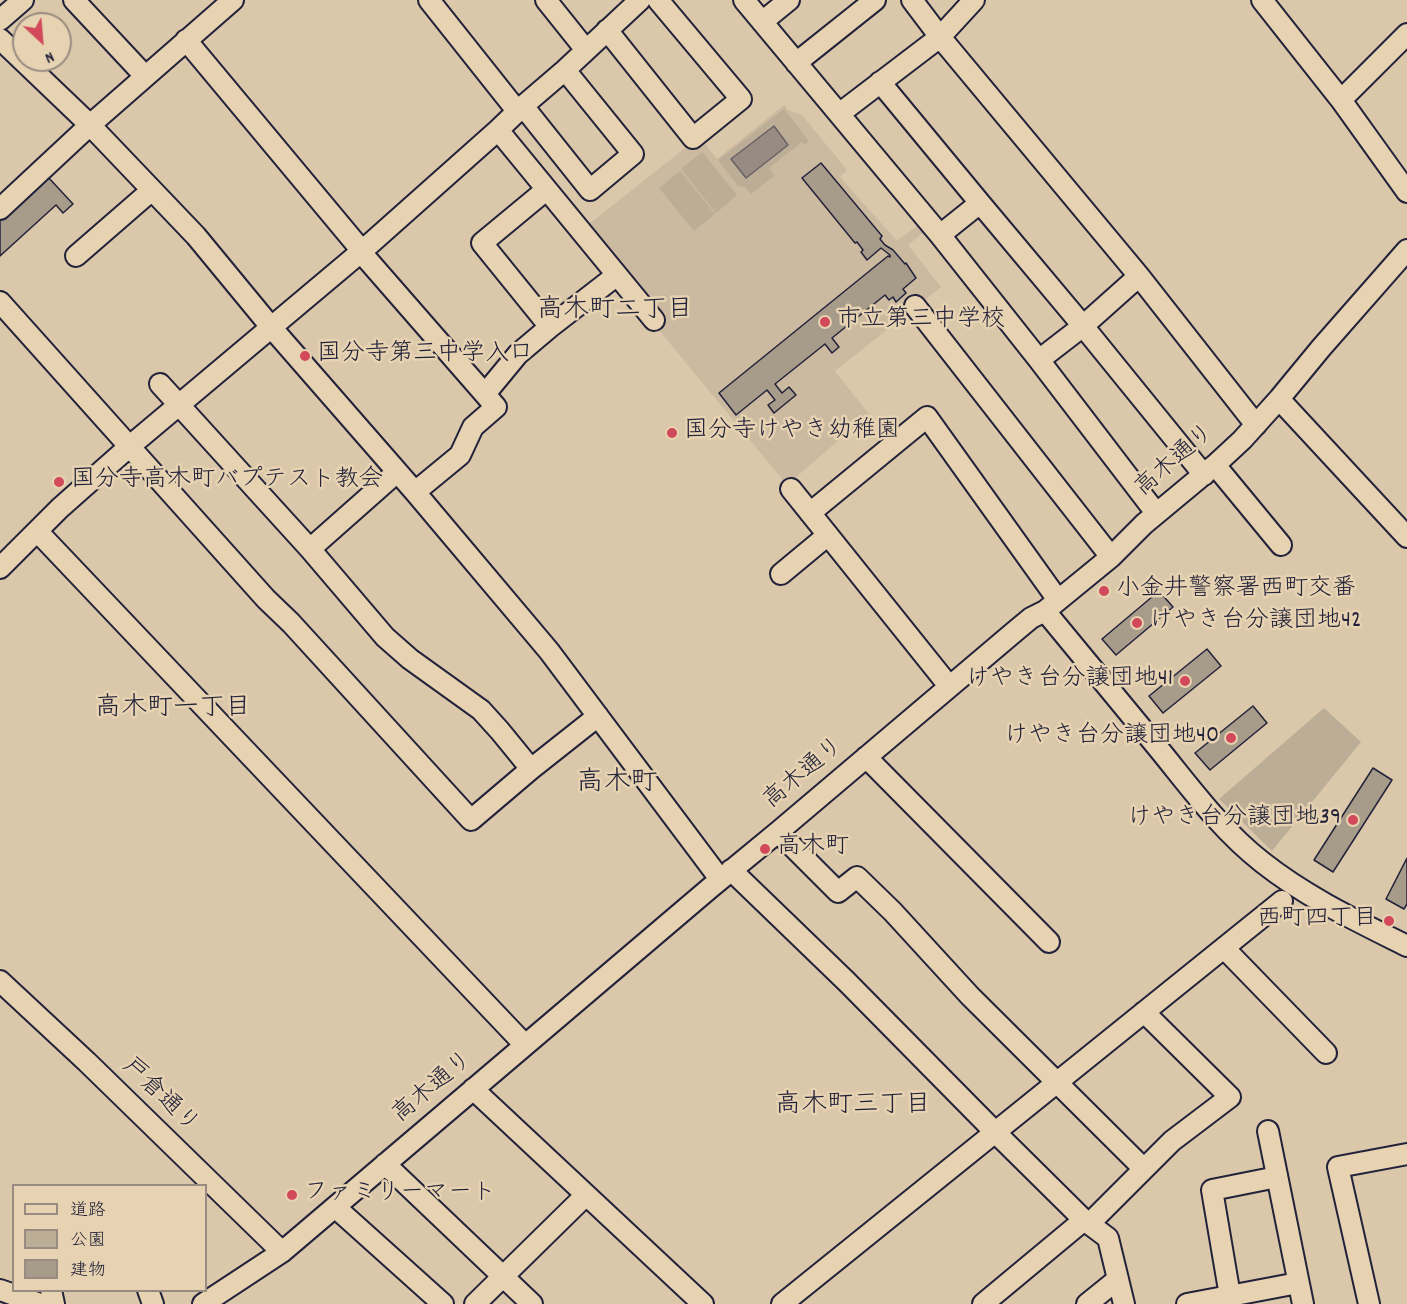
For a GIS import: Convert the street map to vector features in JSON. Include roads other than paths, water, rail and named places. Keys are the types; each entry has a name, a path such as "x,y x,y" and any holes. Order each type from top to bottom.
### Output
{"street":[{"path":"0,20 23,0"},
{"path":"74,0 145,76"},
{"path":"0,209 90,125 233,0"},
{"path":"429,0 590,190 633,154 566,70"},
{"path":"546,0 586,50"},
{"path":"0,568 60,508 177,404 362,251 566,70 640,0"},
{"path":"607,30 693,138 741,99 658,0"},
{"path":"744,0 940,235 1156,513"},
{"path":"762,22 789,0"},
{"path":"796,63 875,0"},
{"path":"912,0 940,37 1139,276 1256,425"},
{"path":"839,114 940,37 974,0"},
{"path":"1262,0 1341,100 1407,192"},
{"path":"1341,100 1407,34"},
{"path":"0,39 90,125 196,236 271,327 415,492 549,651 725,875 847,982 1086,1222 1108,1238 1124,1304"},
{"path":"186,40 366,258 496,407 473,427 460,455 415,492"},
{"path":"880,82 1083,326 1209,470 1281,545"},
{"path":"498,130 654,320"},
{"path":"76,256 96,247 152,190"},
{"path":"546,190 482,243 550,327"},
{"path":"940,235 980,203"},
{"name":"高木通り","path":"203,1304 282,1252 949,686 1031,618 1111,557 1156,513 1209,470 1256,425 1407,250"},
{"path":"485,394 518,354 616,275"},
{"path":"1039,360 1083,326 1139,276"},
{"path":"0,302 267,599 471,820 598,716"},
{"path":"915,306 1111,557"},
{"path":"160,384 310,549 385,637 410,659 481,711 531,769"},
{"path":"1279,399 1406,536"},
{"path":"810,513 927,417 1051,605 1221,824 1312,907 1407,946"},
{"path":"310,549 397,472"},
{"path":"791,489 949,686"},
{"path":"37,531 525,1045"},
{"path":"781,574 828,535"},
{"path":"866,757 1049,942"},
{"path":"778,832 838,892 857,877 894,912 970,996 1144,1169"},
{"path":"782,1304 1282,901"},
{"path":"1224,948 1326,1053"},
{"name":"戸倉通り","path":"0,981 87,1062 282,1252"},
{"path":"983,1304 1086,1222 1172,1141 1230,1097 1144,1012"},
{"path":"473,1089 703,1304"},
{"path":"1268,1131 1303,1304"},
{"path":"1369,1304 1338,1167 1407,1154"},
{"path":"385,1164 532,1304"},
{"path":"1230,1296 1212,1190 1277,1177"},
{"path":"475,1304 586,1195"},
{"path":"335,1207 443,1304"},
{"path":"1087,1304 1119,1279"},
{"path":"1187,1304 1298,1283"},
{"path":"0,1290 40,1304"}],"place":[{"name":"市立第三中学校","path":"825,322"},
{"name":"国分寺第三中学入口","path":"305,356"},
{"name":"国分寺けやき幼稚園","path":"672,433"},
{"name":"国分寺高木町バプテスト教会","path":"59,482"},
{"name":"小金井警察署西町交番","path":"1104,591"},
{"name":"けやき台分譲団地42","path":"1137,623"},
{"name":"けやき台分譲団地41","path":"1185,681"},
{"name":"けやき台分譲団地40","path":"1231,738"},
{"name":"けやき台分譲団地39","path":"1353,820"},
{"name":"高木町","path":"765,849"},
{"name":"西町四丁目","path":"1389,921"},
{"name":"ファミリーマート","path":"292,1195"}],"district":[{"name":"高木町二丁目","path":"615,312"},
{"name":"高木町一丁目","path":"173,710"},
{"name":"高木町","path":"617,785"},
{"name":"高木町三丁目","path":"853,1107"}]}
